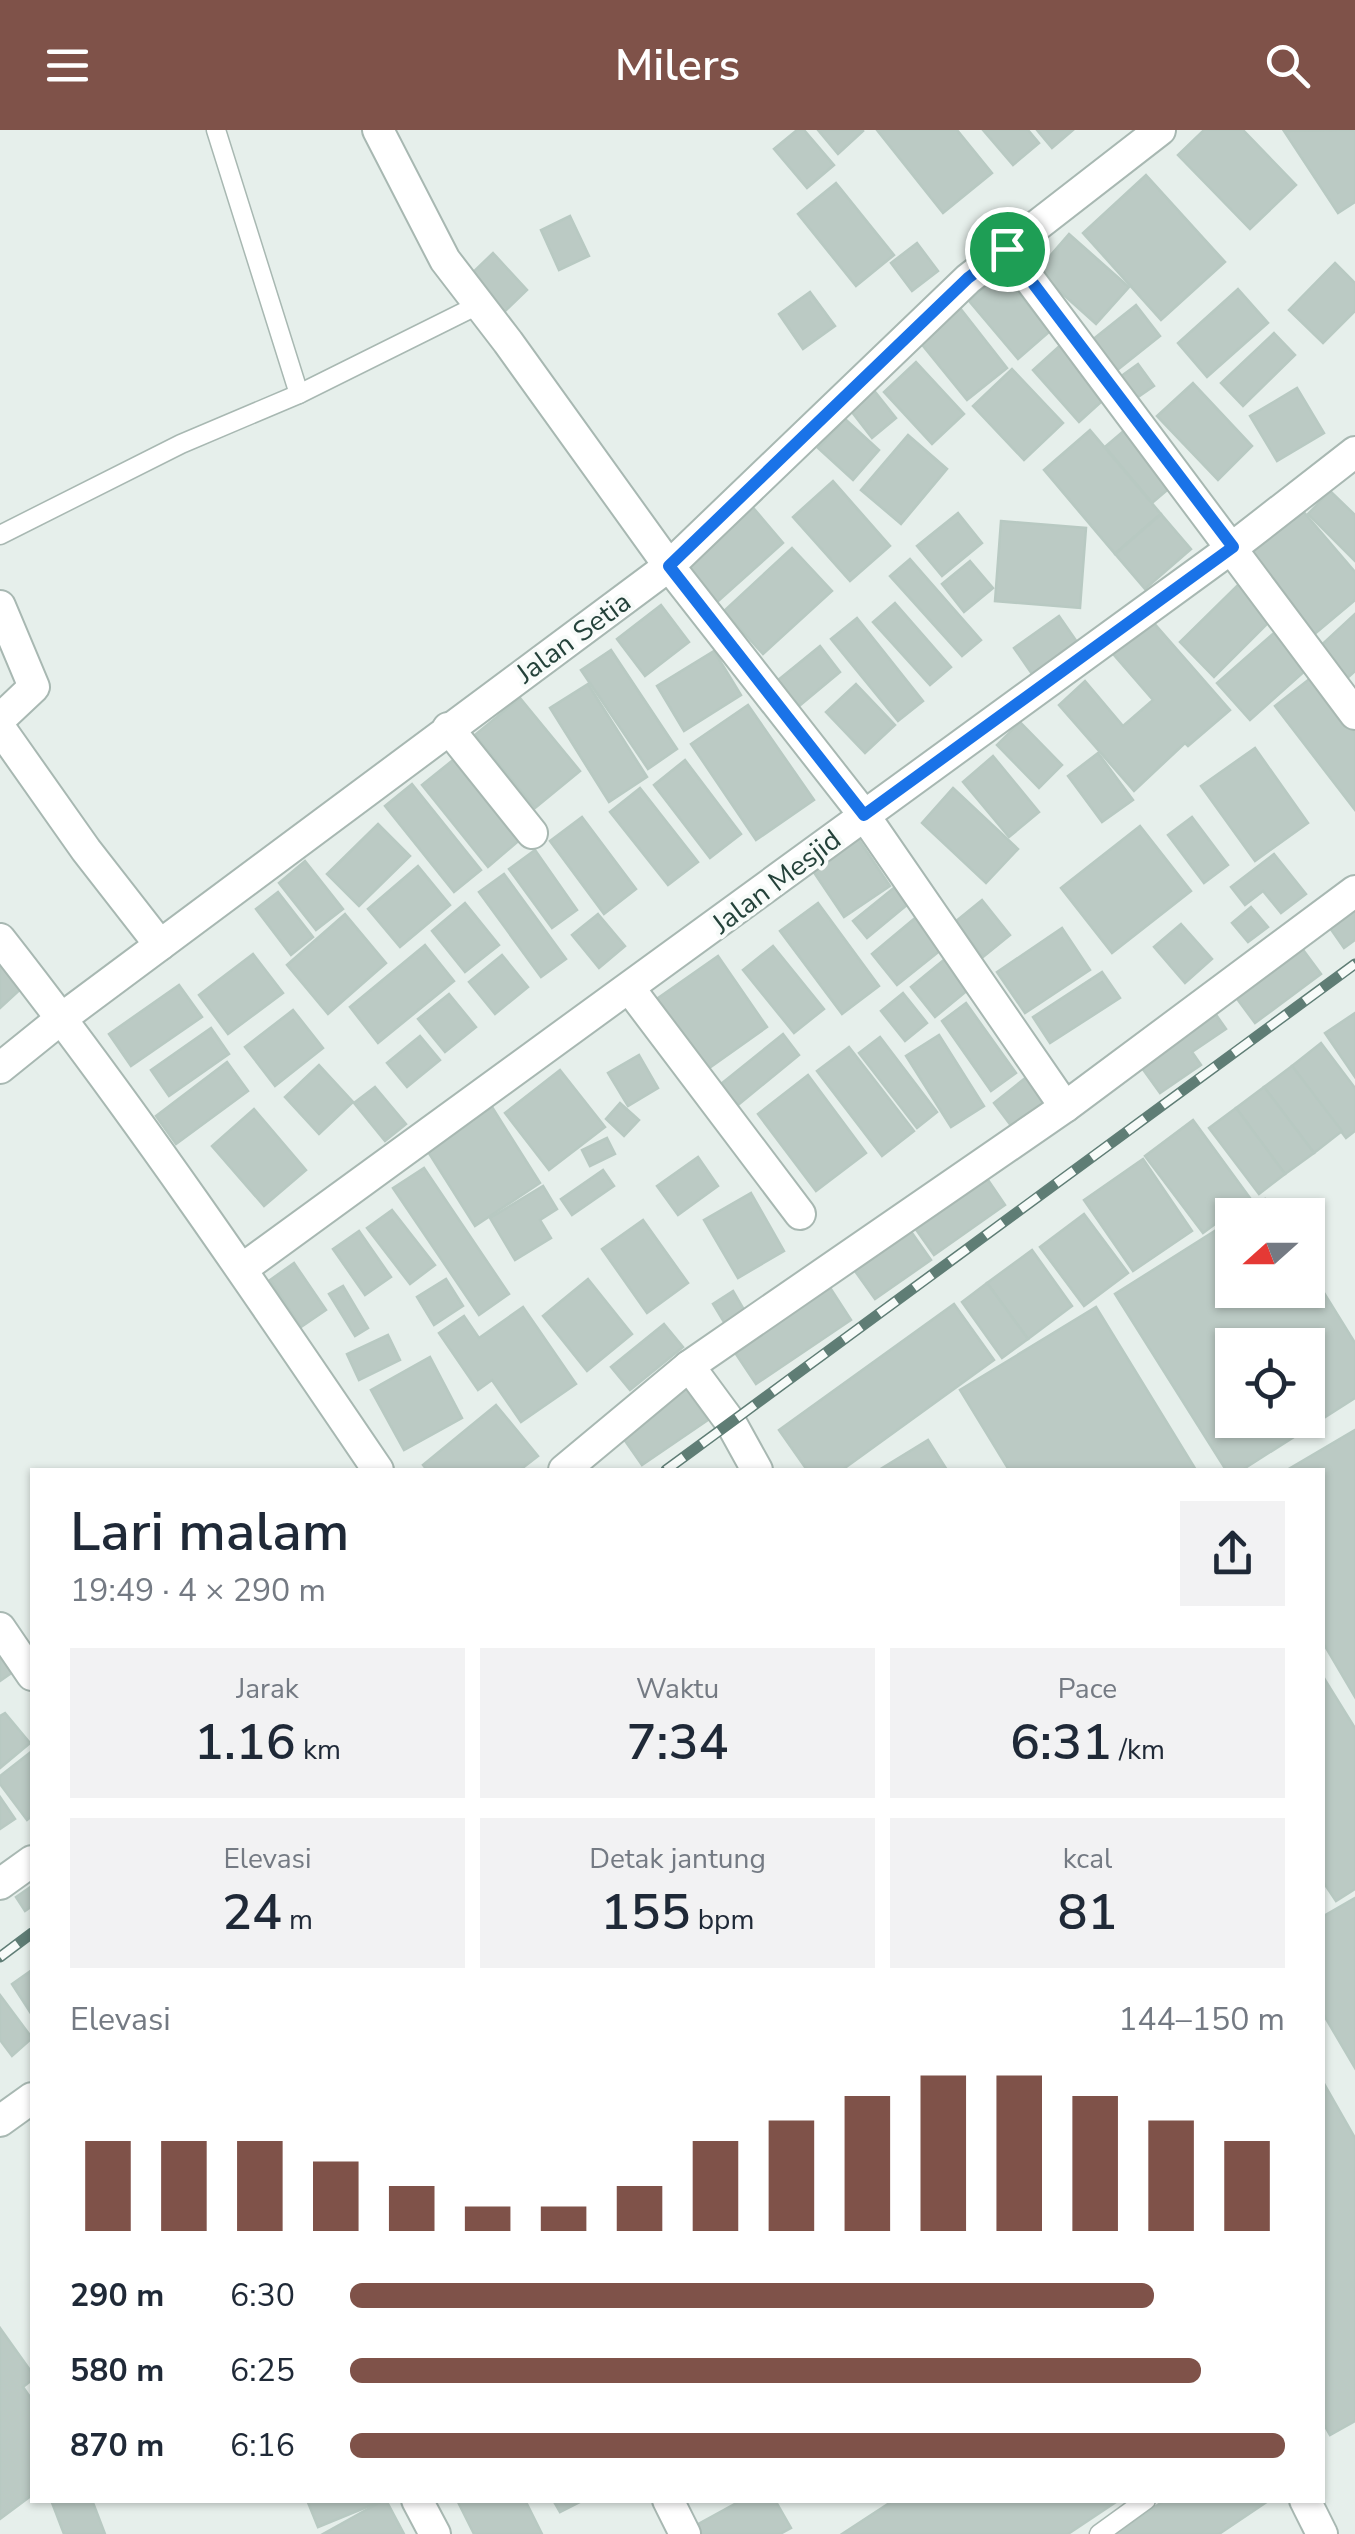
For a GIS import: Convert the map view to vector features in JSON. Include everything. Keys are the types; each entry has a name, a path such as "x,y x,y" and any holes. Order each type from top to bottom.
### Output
{"street":[{"path":"378,130 445,260 669,566 864,815 1065,1107"},
{"name":"Jalan Setia","path":"0,1068 448,728 669,566 968,278 1160,130"},
{"path":"1007,249 1355,714"},
{"name":"Jalan Mesjid","path":"242,1268 1233,547 1355,452"},
{"path":"0,606 34,687 0,720"},
{"path":"0,728 86,850 160,945"},
{"path":"448,728 532,832"},
{"path":"566,1468 689,1366 1065,1107 1355,891"},
{"path":"0,938 242,1268 377,1468"},
{"path":"630,989 800,1214"},
{"path":"689,1366 731,1422 756,1468"},
{"path":"0,1628 30,1672"},
{"path":"0,1884 30,1862"},
{"path":"0,2121 30,2099"},
{"path":"418,2503 434,2534"},
{"path":"670,2503 685,2534"},
{"path":"1306,2503 1322,2534"}],"lane":[{"path":"216,130 299,394"},
{"path":"0,536 181,444 299,394 478,306"},
{"path":"1099,2534 1142,2503"}],"building":[{"path":"797,130 804,130 834,165 807,188 774,149"},
{"path":"818,130 862,130 863,131 838,154"},
{"path":"877,130 957,130 992,173 943,213"},
{"path":"983,130 1028,130 1039,143 1013,165"},
{"path":"1037,130 1073,130 1052,148"},
{"path":"1204,130 1243,130 1296,185 1250,229 1178,155"},
{"path":"1355,130 1355,202 1338,213 1284,131"},
{"path":"1146,175 1225,262 1161,320 1083,233"},
{"path":"836,183 894,255 856,286 798,214"},
{"path":"570,216 589,256 559,270 541,230"},
{"path":"1069,234 1129,287 1096,324 1037,271"},
{"path":"917,243 938,271 912,291 891,263"},
{"path":"493,253 527,290 500,316 465,280"},
{"path":"1335,263 1355,283 1355,311 1323,343 1289,310"},
{"path":"1001,273 1050,331 1018,359 969,301"},
{"path":"1238,289 1268,323 1207,377 1178,343"},
{"path":"810,292 835,326 803,349 779,314"},
{"path":"1136,305 1160,336 1111,375 1086,345"},
{"path":"960,308 1007,368 967,400 919,341"},
{"path":"1274,333 1295,355 1243,406 1221,383"},
{"path":"1065,341 1111,393 1079,422 1033,370"},
{"path":"916,362 964,414 932,444 884,392"},
{"path":"1138,364 1154,386 1128,404 1113,382"},
{"path":"1012,369 1063,423 1024,460 973,406"},
{"path":"1193,383 1252,446 1218,480 1157,416"},
{"path":"872,388 896,418 872,438 848,407"},
{"path":"1297,388 1324,433 1277,461 1250,416"},
{"path":"845,419 879,450 853,480 818,448"},
{"path":"1133,423 1180,479 1152,503 1105,447"},
{"path":"1090,430 1161,514 1115,554 1044,470"},
{"path":"908,435 947,469 901,524 861,490"},
{"path":"833,481 890,546 850,581 793,517"},
{"path":"1330,491 1355,515 1355,561 1308,514"},
{"path":"750,504 783,543 716,603 683,565"},
{"path":"1302,510 1355,572 1355,600 1311,637 1244,559"},
{"path":"958,513 982,543 942,576 917,546"},
{"path":"1161,514 1191,549 1145,589 1115,554"},
{"path":"1001,521 1086,528 1080,608 995,601"},
{"path":"792,548 832,591 763,654 724,611"},
{"path":"910,559 981,640 962,656 890,576"},
{"path":"970,561 993,588 964,612 942,584"},
{"path":"1240,583 1273,618 1214,677 1180,642"},
{"path":"895,603 951,667 930,685 873,622"},
{"path":"661,605 689,642 645,676 617,639"},
{"path":"1146,614 1230,710 1188,746 1185,743 1134,791 1059,705 1085,681 1123,726 1153,700 1108,648"},
{"path":"1355,614 1355,671 1344,681 1316,650"},
{"path":"1059,616 1077,642 1032,674 1014,648"},
{"path":"857,618 923,701 898,721 831,639"},
{"path":"1274,633 1306,670 1250,720 1217,683"},
{"path":"820,646 840,672 798,707 777,681"},
{"path":"611,650 677,749 648,769 581,670"},
{"path":"714,651 741,695 684,731 657,686"},
{"path":"1312,677 1355,733 1355,810 1275,706"},
{"path":"588,684 647,777 609,802 550,708"},
{"path":"856,684 895,725 865,753 826,712"},
{"path":"520,698 580,771 535,808 475,735"},
{"path":"748,705 814,800 756,840 691,744"},
{"path":"1020,722 1062,765 1039,788 997,745"},
{"path":"1255,748 1308,823 1255,861 1201,786"},
{"path":"1098,753 1133,800 1102,822 1068,776"},
{"path":"458,756 523,837 488,867 422,785"},
{"path":"993,756 1039,812 1009,837 963,782"},
{"path":"685,760 741,834 710,858 654,785"},
{"path":"412,784 481,870 454,892 385,806"},
{"path":"640,788 698,862 668,885 610,812"},
{"path":"953,788 1018,849 986,883 922,823"},
{"path":"582,817 636,889 604,914 550,841"},
{"path":"1192,817 1228,865 1204,883 1168,835"},
{"path":"378,824 410,856 359,906 327,874"},
{"path":"1140,826 1191,891 1112,953 1061,888"},
{"path":"853,831 890,886 844,917 807,862"},
{"path":"535,850 577,910 552,928 509,869"},
{"path":"1274,854 1306,894 1281,913 1263,891 1245,905 1231,887"},
{"path":"305,861 343,909 316,930 279,883"},
{"path":"418,866 450,905 400,947 368,909"},
{"path":"504,874 566,959 541,977 479,892"},
{"path":"900,883 914,899 867,938 853,921"},
{"path":"278,892 313,937 291,955 256,909"},
{"path":"982,900 1010,935 983,957 955,922"},
{"path":"465,903 499,945 465,972 432,931"},
{"path":"818,903 879,986 842,1014 780,931"},
{"path":"1251,907 1268,927 1248,942 1232,923"},
{"path":"1355,907 1355,940 1344,948 1328,925"},
{"path":"921,913 947,945 897,985 872,954"},
{"path":"345,914 386,963 328,1014 287,965"},
{"path":"598,914 625,946 599,968 572,935"},
{"path":"1181,924 1212,959 1185,983 1154,947"},
{"path":"1062,928 1090,970 1025,1013 997,972"},
{"path":"1298,943 1321,974 1255,1023 1232,992"},
{"path":"425,945 454,981 378,1043 350,1007"},
{"path":"773,946 824,1009 794,1033 743,970"},
{"path":"253,954 283,993 228,1034 199,995"},
{"path":"951,954 975,984 935,1017 911,987"},
{"path":"502,955 528,987 495,1014 469,982"},
{"path":"718,956 767,1027 698,1076 648,1005"},
{"path":"0,958 24,986 0,1008"},
{"path":"1102,972 1120,998 1050,1043 1033,1017"},
{"path":"179,985 202,1017 131,1066 109,1034"},
{"path":"903,993 927,1023 905,1041 881,1011"},
{"path":"449,994 476,1027 445,1052 418,1019"},
{"path":"966,1003 1016,1073 991,1091 942,1021"},
{"path":"1212,1009 1226,1029 1192,1052 1201,1065 1160,1093 1137,1061"},
{"path":"293,1010 323,1048 275,1086 245,1047"},
{"path":"1355,1013 1355,1077 1325,1033"},
{"path":"211,1028 229,1054 169,1096 151,1070"},
{"path":"783,1034 799,1055 738,1105 721,1084"},
{"path":"939,1035 984,1106 951,1127 906,1056"},
{"path":"420,1036 440,1060 407,1087 387,1063"},
{"path":"880,1037 937,1112 917,1128 859,1053"},
{"path":"1321,1043 1355,1088 1355,1131 1346,1138 1292,1066"},
{"path":"849,1047 914,1131 882,1156 817,1071"},
{"path":"639,1055 658,1088 628,1106 608,1073"},
{"path":"227,1062 248,1091 176,1144 156,1116"},
{"path":"319,1065 353,1102 319,1134 285,1097"},
{"path":"1292,1066 1342,1131 1314,1153 1264,1087"},
{"path":"560,1070 605,1127 549,1170 505,1113"},
{"path":"808,1075 866,1153 816,1191 758,1114"},
{"path":"1029,1075 1051,1103 1015,1131 994,1103"},
{"path":"375,1087 406,1124 385,1141 354,1103"},
{"path":"1264,1087 1314,1153 1285,1174 1236,1108"},
{"path":"620,1103 639,1120 624,1136 606,1119"},
{"path":"492,1107 540,1183 475,1226 427,1150"},
{"path":"1236,1108 1285,1174 1259,1194 1209,1128"},
{"path":"254,1109 306,1170 264,1206 212,1146"},
{"path":"1193,1120 1250,1198 1215,1198 1215,1224 1203,1233 1145,1156"},
{"path":"607,1138 615,1154 590,1166 582,1150"},
{"path":"698,1157 718,1186 678,1215 657,1186"},
{"path":"1143,1159 1192,1231 1133,1271 1084,1200"},
{"path":"424,1168 509,1294 479,1315 393,1188"},
{"path":"603,1170 614,1186 572,1215 561,1199"},
{"path":"986,1177 1005,1205 934,1255 915,1228"},
{"path":"543,1186 557,1209 540,1220 551,1238 515,1260 490,1218"},
{"path":"751,1193 784,1251 738,1278 704,1220"},
{"path":"392,1210 435,1265 410,1284 367,1228"},
{"path":"1084,1214 1128,1273 1084,1306 1040,1247"},
{"path":"643,1220 688,1283 647,1313 602,1249"},
{"path":"905,1223 931,1260 875,1299 855,1271 888,1247"},
{"path":"359,1231 391,1277 365,1295 333,1249"},
{"path":"1215,1231 1215,1308 1325,1308 1325,1294 1355,1343 1355,1398 1325,1417 1325,1328 1215,1328 1215,1438 1292,1438 1245,1468 1225,1468 1115,1294"},
{"path":"1032,1250 1072,1306 1028,1339 987,1283"},
{"path":"294,1263 326,1310 301,1327 270,1280"},
{"path":"446,1279 463,1306 434,1325 417,1297"},
{"path":"588,1279 632,1334 587,1371 543,1316"},
{"path":"827,1283 851,1320 756,1384 732,1348"},
{"path":"987,1283 1028,1339 1002,1358 962,1302"},
{"path":"343,1286 368,1328 355,1336 329,1294"},
{"path":"733,1291 750,1320 730,1332 713,1304"},
{"path":"954,1304 994,1360 845,1468 806,1468 779,1430"},
{"path":"523,1307 576,1384 521,1422 492,1380 478,1390 439,1333 464,1316 479,1338"},
{"path":"1096,1307 1195,1468 1008,1468 960,1390"},
{"path":"664,1324 683,1347 630,1390 611,1367"},
{"path":"388,1335 400,1360 359,1380 347,1354"},
{"path":"430,1357 462,1418 404,1450 371,1390"},
{"path":"685,1387 708,1420 642,1465 619,1432"},
{"path":"496,1405 538,1456 523,1468 423,1465"},
{"path":"1355,1430 1355,1697 1325,1646 1325,1468 1290,1468"},
{"path":"928,1440 946,1468 882,1468"},
{"path":"0,1652 13,1672 0,1681"},
{"path":"1325,1680 1355,1728 1355,1889 1336,1901 1325,1884"},
{"path":"5,1713 30,1743 0,1768 0,1716"},
{"path":"30,1753 27,1820 0,1784 0,1776"},
{"path":"0,1797 15,1819 0,1829"},
{"path":"30,1887 30,1907 25,1911 16,1897"},
{"path":"1355,1898 1355,2068 1325,2017 1325,1915"},
{"path":"30,1971 30,2012 12,1984"},
{"path":"0,1995 30,2040 12,2056 0,2040"},
{"path":"1325,2085 1355,2138 1355,2421 1330,2435 1325,2426"},
{"path":"0,2328 30,2370 30,2382 23,2387 30,2397 30,2496 0,2519"},
{"path":"52,2503 93,2503 105,2534 64,2534"},
{"path":"308,2503 377,2503 318,2527"},
{"path":"379,2503 388,2503 404,2534 323,2534"},
{"path":"458,2503 526,2503 542,2534 474,2534"},
{"path":"555,2503 578,2503 560,2512"},
{"path":"737,2503 777,2503 791,2528 780,2534 694,2534 691,2528"},
{"path":"889,2503 1114,2503 1068,2534 842,2534"},
{"path":"1161,2503 1265,2503 1219,2534 1115,2534"}],"railway":[{"path":"669,1468 1355,964"},
{"path":"0,1957 30,1934"}],"route":[{"path":"1007,249 1233,547 864,815 669,566 968,278 1007,249"}]}
